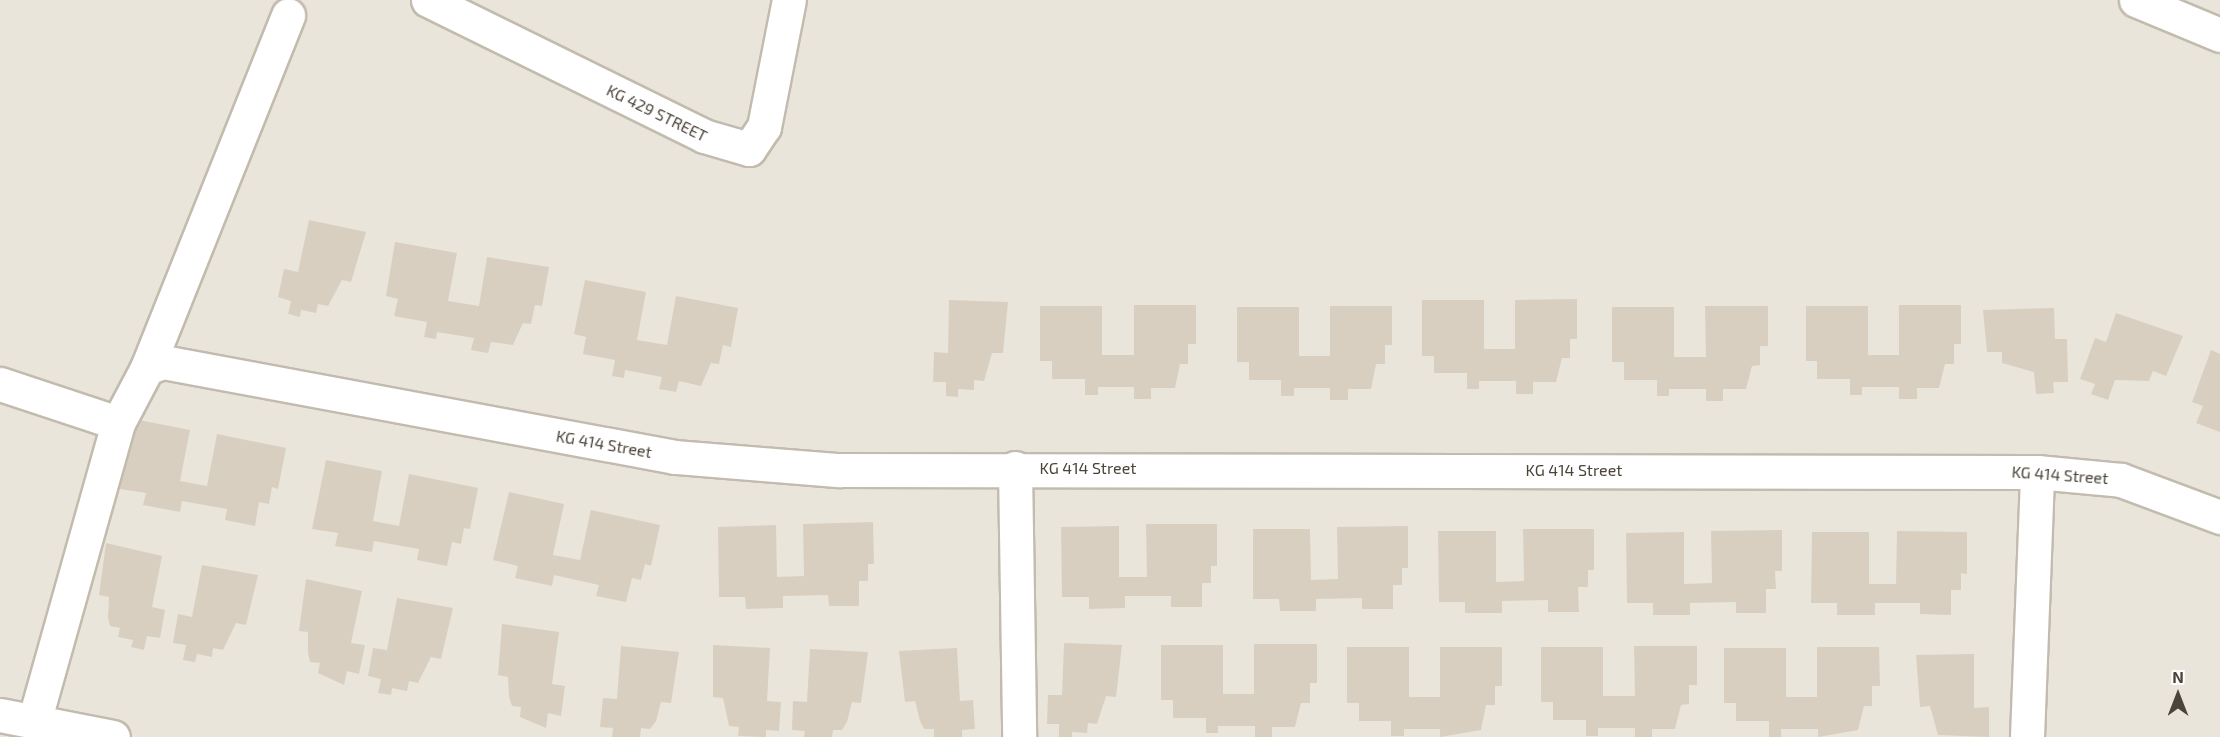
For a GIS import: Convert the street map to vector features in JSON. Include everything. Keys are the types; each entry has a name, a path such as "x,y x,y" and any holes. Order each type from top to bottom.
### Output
{"street":[{"name":"KG 429 STREET","path":"428,0 704,136 749,149 764,127 789,0"},
{"path":"2136,0 2220,35"},
{"path":"34,722 118,423 147,368 288,15"},
{"name":"KG 414 Street","path":"147,368 163,362 214,369 675,457 838,470 1015,468 2037,472 2121,480 2220,517"},
{"path":"0,384 118,423"},
{"path":"1015,468 1019,737"},
{"path":"2027,737 2037,472"},
{"path":"0,716 113,737"}],"shaded area":[{"path":"0,0 2220,0 2220,737 0,737"}],"building":[{"path":"309,220 366,232 351,282 342,280 328,306 318,304 316,313 301,310 300,317 288,314 291,301 278,297 284,269 298,272"},
{"path":"395,242 457,253 448,301 479,306 487,257 549,267 542,306 535,305 531,324 523,323 513,345 491,342 488,353 471,350 474,338 437,332 436,339 424,337 427,322 394,316 398,299 386,296"},
{"path":"585,280 646,292 637,340 667,345 676,296 738,308 731,347 723,345 719,364 711,363 701,386 679,381 676,392 659,389 662,377 625,370 624,378 612,376 615,360 583,354 586,337 574,334"},
{"path":"1577,299 1577,339 1570,339 1570,358 1562,358 1556,382 1533,382 1533,394 1516,394 1516,381 1479,381 1479,389 1467,389 1467,373 1434,373 1434,356 1422,356 1422,300 1484,300 1484,349 1515,349 1515,300"},
{"path":"949,300 1008,302 1003,353 992,353 984,381 974,380 974,390 958,389 958,397 946,396 946,382 933,382 934,352 948,353"},
{"path":"1134,305 1196,305 1196,344 1188,344 1188,364 1180,364 1175,388 1151,388 1151,399 1134,399 1134,387 1098,387 1098,395 1085,395 1085,379 1052,379 1052,361 1040,361 1040,306 1102,306 1102,355 1134,355"},
{"path":"1899,305 1961,305 1961,344 1954,344 1954,364 1945,364 1939,388 1917,388 1917,399 1899,399 1899,387 1862,387 1862,395 1850,395 1850,379 1817,379 1817,361 1806,361 1806,306 1868,306 1868,355 1899,355"},
{"path":"1330,306 1392,306 1392,345 1385,345 1385,364 1376,364 1371,389 1348,389 1348,400 1330,400 1330,388 1294,388 1294,396 1281,396 1281,380 1249,380 1249,362 1237,362 1237,307 1299,307 1299,356 1330,356"},
{"path":"1705,306 1768,306 1768,346 1760,346 1760,365 1752,366 1746,389 1723,389 1723,401 1706,401 1706,389 1669,389 1669,396 1657,396 1657,380 1624,380 1624,362 1612,362 1612,307 1674,307 1674,357 1706,357"},
{"path":"2054,308 2055,339 2067,339 2068,382 2053,382 2054,393 2036,394 2034,372 2002,363 2002,352 1987,352 1983,310"},
{"path":"2116,313 2183,336 2166,376 2153,371 2149,381 2115,380 2108,400 2091,394 2095,384 2080,379 2095,338 2106,342"},
{"path":"2211,350 2220,354 2220,432 2196,423 2203,406 2192,402"},
{"path":"134,419 190,430 180,481 207,486 217,434 286,448 278,489 272,487 269,504 259,502 255,526 225,520 227,509 182,501 180,512 143,505 146,493 120,489"},
{"path":"326,460 382,471 373,521 399,526 409,474 478,488 470,529 464,528 461,544 452,542 447,566 417,560 419,549 374,541 372,552 335,546 338,533 312,529"},
{"path":"509,492 564,504 553,555 580,560 591,510 660,525 651,566 645,564 641,580 632,578 626,602 596,596 599,585 554,575 552,586 515,578 518,566 493,560"},
{"path":"873,522 874,564 868,564 868,581 859,581 859,606 829,606 828,595 783,596 783,608 746,609 745,597 719,597 718,527 776,525 777,577 804,576 803,524"},
{"path":"1146,524 1217,524 1217,566 1211,566 1211,583 1202,583 1202,607 1171,607 1171,596 1125,596 1125,608 1089,609 1089,597 1062,597 1061,527 1119,526 1119,577 1147,577"},
{"path":"1408,526 1408,568 1402,568 1402,585 1393,585 1393,609 1362,609 1362,598 1316,599 1316,611 1280,611 1279,599 1253,599 1253,529 1310,529 1311,580 1338,579 1337,527"},
{"path":"1523,529 1594,529 1594,570 1588,570 1588,587 1578,587 1579,612 1548,612 1548,600 1502,601 1502,613 1465,613 1465,602 1439,602 1438,531 1496,531 1496,582 1524,581"},
{"path":"1782,530 1782,571 1775,571 1776,589 1766,589 1766,613 1736,613 1736,602 1690,603 1690,615 1653,615 1653,603 1627,603 1626,533 1684,532 1684,584 1712,583 1711,531"},
{"path":"1897,531 1967,532 1967,574 1961,573 1961,590 1951,590 1951,615 1920,614 1920,603 1875,603 1875,615 1837,615 1837,603 1811,603 1812,532 1869,532 1869,584 1896,584"},
{"path":"106,543 162,556 152,607 165,610 160,638 147,636 144,650 131,647 133,640 118,637 120,628 110,626 109,597 99,595"},
{"path":"202,565 258,575 246,625 236,623 223,650 213,648 212,657 197,654 195,662 183,660 186,645 173,643 178,614 192,617"},
{"path":"306,579 362,591 351,643 365,645 359,674 347,671 344,685 318,673 320,663 310,662 308,632 299,631"},
{"path":"397,598 453,608 441,659 431,657 418,683 409,681 407,691 392,688 391,695 378,693 381,679 368,676 373,648 387,650"},
{"path":"502,624 559,632 552,684 565,686 561,716 548,713 546,728 520,717 521,707 512,706 509,697 508,677 498,675"},
{"path":"1064,643 1122,645 1116,697 1106,696 1097,724 1088,723 1087,733 1072,732 1072,737 1059,737 1059,724 1047,724 1048,695 1062,695"},
{"path":"1254,644 1317,644 1317,683 1310,683 1310,703 1301,703 1295,727 1272,727 1272,737 1255,737 1255,726 1218,726 1218,733 1206,733 1206,718 1173,718 1173,700 1161,700 1161,645 1223,645 1223,694 1254,694"},
{"path":"713,645 770,648 767,701 781,702 779,731 766,730 766,737 738,736 739,727 729,726 723,698 713,697"},
{"path":"621,646 679,652 671,703 661,702 656,721 650,729 641,728 640,737 612,737 613,728 600,727 603,698 617,699"},
{"path":"1634,646 1697,646 1697,685 1689,685 1689,704 1681,705 1675,729 1652,729 1652,737 1635,737 1635,728 1598,728 1598,736 1586,736 1586,720 1553,720 1553,702 1541,702 1541,647 1603,647 1603,696 1635,696"},
{"path":"1347,647 1409,647 1409,697 1440,697 1440,647 1502,647 1502,686 1495,686 1495,705 1486,705 1481,730 1440,737 1440,729 1404,729 1404,736 1391,736 1391,721 1359,721 1359,703 1347,703"},
{"path":"1817,647 1879,647 1880,686 1872,686 1872,706 1864,706 1858,730 1818,737 1818,729 1781,729 1781,737 1769,737 1769,721 1736,721 1736,703 1724,703 1724,648 1786,648 1786,697 1817,697"},
{"path":"957,648 960,701 973,700 975,729 962,730 962,737 934,737 934,729 924,729 915,701 905,702 899,651"},
{"path":"810,649 868,652 861,703 852,702 847,722 842,730 833,730 832,737 804,737 805,731 792,730 793,701 807,702"},
{"path":"1974,654 1974,708 1989,707 1989,737 1938,735 1930,706 1920,707 1916,655"}]}
